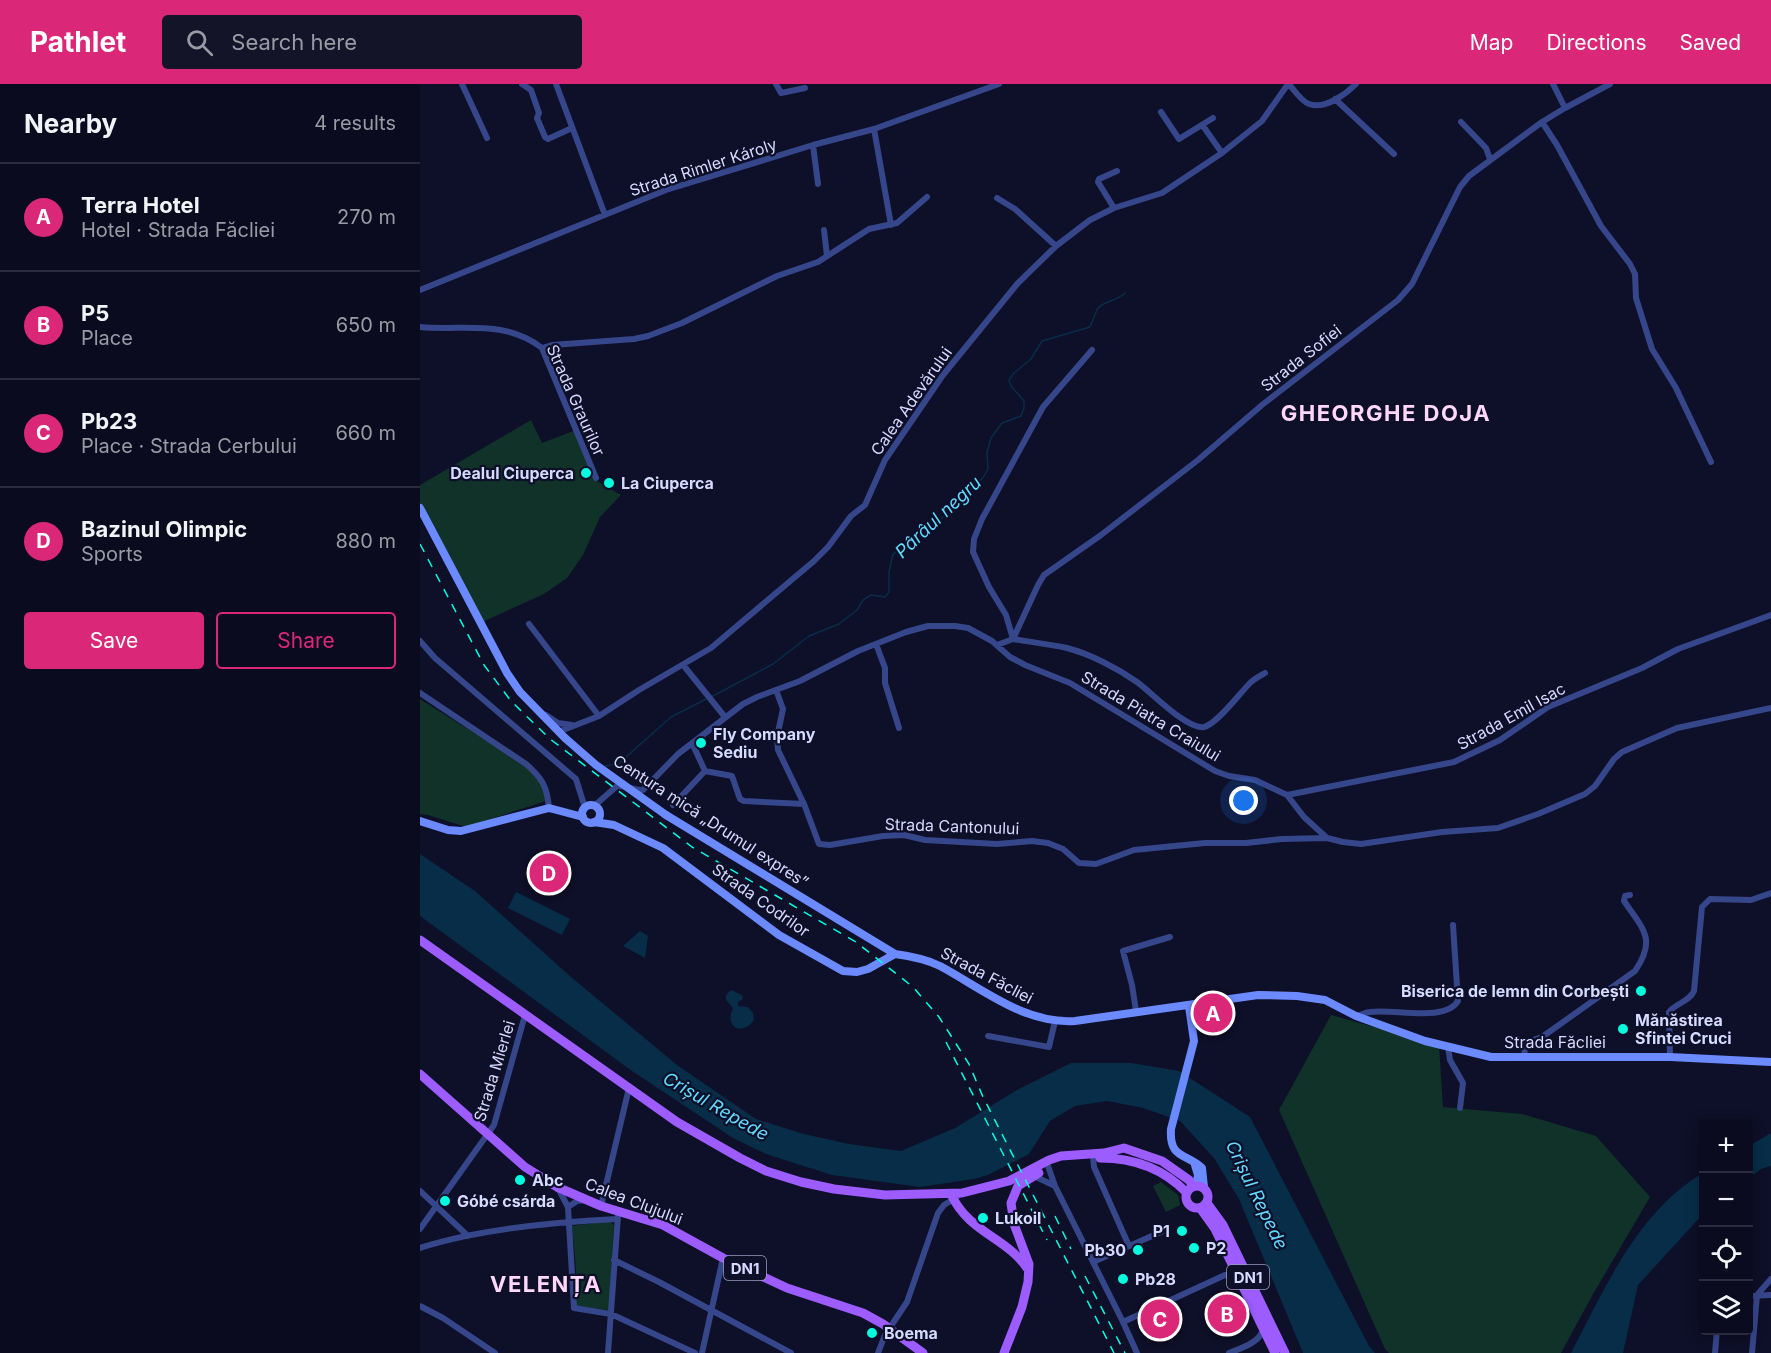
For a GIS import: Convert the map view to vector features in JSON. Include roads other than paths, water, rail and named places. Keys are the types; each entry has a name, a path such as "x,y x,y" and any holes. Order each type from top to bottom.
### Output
{"main road":[{"name":"Centura mică „Drumul expres”","path":"420,508 507,674 520,692 561,735 596,765 666,815 895,954"},
{"path":"420,821 448,830 461,831 549,808 560,810 592,808"},
{"name":"Strada Codrilor","path":"592,808 598,818 594,822 615,825"},
{"name":"Strada Codrilor","path":"592,808 615,825 663,848 778,935 843,971 857,972 868,969 895,954"},
{"name":"DN1","path":"420,940 677,1122 766,1171 801,1182 851,1192 885,1195 956,1195 1019,1177 1061,1156 1104,1153 1124,1148 1162,1161 1209,1196 1204,1205 1193,1208 1188,1203 1194,1186"},
{"name":"Strada Făcliei","path":"895,954 939,965 962,980 1029,1014 1055,1021 1075,1021 1258,995 1298,996 1325,1000 1356,1016 1448,1047 1491,1057 1670,1057 1771,1062"},
{"path":"1189,1006 1194,1041 1171,1129 1171,1143 1178,1154 1195,1165 1194,1186"},
{"name":"Calea Clujului","path":"420,1074 525,1167 557,1187 618,1215 663,1226 723,1258 788,1288 863,1313 923,1353"},
{"name":"DN1","path":"1004,1353 1022,1307 1028,1282 1027,1256 1012,1217 1011,1203 1018,1186 1048,1166 1077,1158 1093,1157 1120,1158 1137,1162 1161,1172 1178,1183 1194,1186"},
{"path":"956,1195 973,1223 1020,1258 1029,1270"},
{"name":"DN1","path":"1204,1205 1275,1353"},
{"name":"DN1","path":"1204,1205 1223,1225 1285,1353"}],"street":[{"path":"462,84 487,138"},
{"path":"522,84 531,90 539,113 537,118 545,137 548,138 572,128"},
{"path":"556,84 605,215"},
{"path":"776,84 781,93 805,88"},
{"path":"969,84 972,93"},
{"name":"Strada Rimler Károly","path":"420,290 666,190 813,145 874,129 999,84"},
{"path":"1288,84 1311,105 1335,99 1356,84"},
{"name":"Calea Adevărului","path":"561,735 576,725 599,716 711,648 814,561 828,547 851,516 865,505 885,460 943,375 1018,283 1056,246 1090,220 1114,208 1162,193 1222,153 1262,121 1288,84"},
{"path":"1553,84 1565,108"},
{"name":"Strada Sofiei","path":"1012,639 1044,575 1101,535 1198,460 1262,405 1398,300 1412,284 1460,188 1469,176 1542,122 1610,84"},
{"path":"1335,99 1394,154"},
{"path":"1161,112 1179,138 1203,126 1213,118"},
{"path":"1461,122 1486,148 1490,159"},
{"path":"1542,122 1601,226 1635,274 1636,298 1652,349 1676,388 1711,462"},
{"path":"1203,126 1222,153"},
{"path":"874,129 891,225"},
{"path":"813,145 818,184"},
{"path":"1114,208 1098,182 1116,171"},
{"path":"542,348 552,345 648,336 693,318 777,276 818,262 869,229 891,225 903,219 927,197"},
{"path":"997,198 1015,209 1056,246"},
{"path":"824,230 827,256"},
{"name":"Strada Graurilor","path":"420,327 492,327 535,343 542,348 596,478"},
{"path":"1012,639 1006,615 989,587 973,552 974,539 982,519 1043,407 1092,350"},
{"name":"Strada Emil Isac","path":"1287,795 1454,762 1500,740 1548,707 1642,668 1678,649 1771,615"},
{"path":"529,624 599,716"},
{"name":"Strada Piatra Craiului","path":"592,808 617,786 629,787 638,791 644,790 670,761 743,704 800,681 841,659 906,632 928,626 955,626 968,628 997,645 1010,657 1024,665 1070,683 1215,771 1229,776 1255,780 1287,795 1304,817 1327,838"},
{"path":"997,645 1012,639 1069,649 1106,664 1136,681 1180,717 1203,727 1210,724 1249,684 1265,673"},
{"path":"420,641 435,658 576,779 582,795 592,808"},
{"path":"876,644 885,668 885,683 899,728"},
{"path":"684,666 725,717"},
{"path":"705,771 732,776 742,800 804,804 778,750 777,737 783,709 776,690"},
{"path":"420,693 538,774 546,787 549,808"},
{"path":"1327,838 1361,844 1442,832 1498,828 1585,794 1595,786 1614,759 1622,752 1677,728 1771,708"},
{"path":"538,711 558,723 576,725"},
{"path":"692,743 705,771"},
{"path":"673,805 705,771"},
{"name":"Strada Cantonului","path":"804,804 819,844 830,845 904,835 925,840 997,844 1032,841 1048,843 1062,849 1079,863 1096,864 1134,850 1205,843 1327,838"},
{"path":"1670,1057 1669,1012 1673,1006 1688,999 1694,991 1702,907 1710,899 1751,900 1771,893"},
{"path":"1524,1058 1527,1042 1542,1037 1635,971 1642,961 1647,951 1647,939 1624,901 1625,896 1630,895"},
{"path":"1356,1016 1371,1012 1428,1013 1442,1011 1455,1005 1458,1000 1453,925"},
{"path":"1136,1011 1123,951 1170,937"},
{"name":"Strada Mierlei","path":"420,1229 494,1125 525,1015"},
{"path":"988,1036 1049,1047 1055,1021"},
{"path":"1448,1047 1450,1060 1463,1083 1460,1108"},
{"path":"601,1206 630,1088"},
{"path":"1093,1157 1094,1167 1129,1246"},
{"path":"1048,1166 1055,1186 1137,1353"},
{"path":"1034,1176 1055,1186"},
{"path":"557,1187 568,1207 574,1308 611,1314 695,1353"},
{"path":"420,1191 468,1236"},
{"path":"878,1353 907,1302 938,1213 956,1195"},
{"path":"568,1207 577,1201 587,1200"},
{"path":"420,1248 468,1236 618,1215 608,1353"},
{"path":"1094,1262 1161,1232"},
{"path":"702,1353 723,1258"},
{"path":"614,1260 790,1353"},
{"path":"1123,1322 1225,1275 1230,1270 1230,1260"},
{"path":"1225,1275 1239,1278"},
{"path":"1752,1353 1757,1295 1771,1279"},
{"path":"1753,1296 1771,1294"},
{"path":"420,1306 443,1318 495,1353"},
{"path":"1229,1353 1260,1337 1263,1329"},
{"path":"1715,1353 1717,1335"},
{"path":"1254,1341 1269,1341"}],"water":[{"name":"Crișul Repede","path":"420,854 475,891 571,977 677,1065 756,1119 804,1134 849,1144 901,1151 955,1128 1017,1090 1071,1063 1131,1063 1179,1071 1250,1117 1369,1346 1375,1353 1303,1353 1239,1199 1214,1158 1180,1121 1143,1108 1107,1101 1075,1106 1050,1121 1029,1154 988,1175 920,1187 832,1175 766,1154 733,1138 632,1071 420,916"},
{"path":"516,892 570,919 562,935 508,908"},
{"path":"640,931 648,936 645,958 623,946"},
{"path":"731,990 742,995 743,999 738,1002 738,1006 748,1007 753,1013 754,1020 744,1028 736,1028 731,1020 733,1008 726,1000 726,995"},
{"path":"1771,1133 1771,1166 1753,1175 1753,1173 1753,1144"},
{"path":"1699,1176 1699,1218 1638,1285 1623,1353 1571,1353 1625,1253 1660,1208 1680,1189"}],"waterway":[{"name":"Pârâul negru","path":"711,697 773,664 809,636 839,624 871,595 885,597 889,592 889,572 893,554 924,534 983,478 988,469 987,453 991,438 1002,423 1021,416 1024,401 1011,386 1009,380 1014,373 1031,359 1042,341 1090,327 1098,308 1125,293"},
{"name":"Pârâul negru","path":"605,766 618,764 671,717 706,699"}],"railway":[{"path":"420,544 484,665 511,701 550,739 692,847 856,942 913,987 939,1017 969,1064 983,1097 1114,1353"},
{"path":"946,1042 1047,1240"},
{"path":"1055,1216 1071,1249"},
{"path":"1085,1276 1125,1353"}],"place":[{"name":"Dealul Ciuperca","path":"586,473"},
{"name":"La Ciuperca","path":"609,483"},
{"name":"Fly Company Sediu","path":"701,743"},
{"name":"Bazinul Olimpic","path":"549,873"},
{"name":"Biserica de lemn din Corbești","path":"1641,991"},
{"name":"Terra Hotel","path":"1213,1013"},
{"name":"Mănăstirea Sfintei Cruci","path":"1623,1029"},
{"name":"Abc","path":"520,1180"},
{"name":"Góbé csárda","path":"445,1201"},
{"name":"Lukoil","path":"983,1218"},
{"name":"P1","path":"1182,1231"},
{"name":"P2","path":"1194,1248"},
{"name":"Pb30","path":"1138,1250"},
{"name":"Pb28","path":"1123,1279"},
{"name":"P5","path":"1227,1314"},
{"name":"Pb23","path":"1160,1319"},
{"name":"Boema","path":"872,1333"}],"district":[{"name":"GHEORGHE DOJA","path":"1386,413"},
{"name":"VELENȚA","path":"546,1284"}]}
